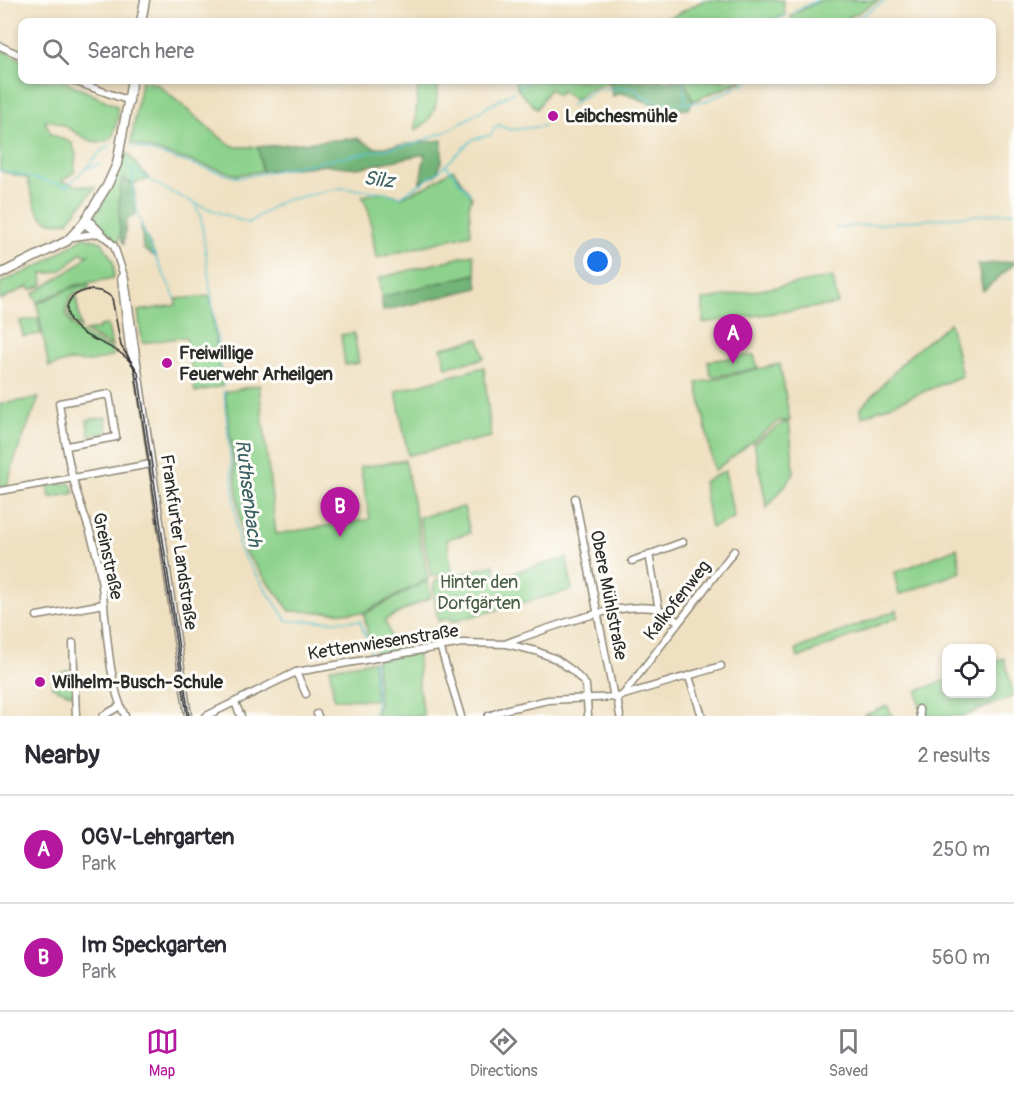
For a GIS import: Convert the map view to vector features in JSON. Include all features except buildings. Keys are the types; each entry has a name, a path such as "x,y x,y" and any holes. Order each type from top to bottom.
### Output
{"main road":[{"path":"142,18 145,0"},
{"path":"0,274 32,260 70,238 86,217 113,173 122,144 132,84"},
{"path":"56,245 86,217"}],"street":[{"path":"0,46 18,54"},
{"path":"82,84 130,101"},
{"name":"Frankfurter Landstraße","path":"86,217 88,227 108,239"},
{"name":"Frankfurter Landstraße","path":"86,217 108,239 118,255 129,347 137,373 188,716"},
{"path":"70,238 83,233 99,234"},
{"name":"Greinstraße","path":"67,446 116,437 109,394 59,403 72,476 94,544 120,706 125,716"},
{"path":"0,491 72,476 151,464"},
{"name":"Obere Mühlstraße","path":"575,498 597,615 620,716"},
{"path":"632,561 683,543"},
{"name":"Kalkofenweg","path":"617,697 734,551"},
{"path":"649,555 659,610"},
{"path":"37,616 104,604"},
{"path":"506,644 569,621 638,608 659,610 678,621"},
{"path":"73,643 76,716"},
{"name":"Kettenwiesenstraße","path":"206,716 296,672 462,643 506,644 536,651 556,659 573,671 586,685 588,716"},
{"path":"440,646 461,716"},
{"path":"488,716 508,708 548,700 617,697 721,666"},
{"path":"296,672 306,694"},
{"path":"688,677 702,716"},
{"path":"235,702 241,716"},
{"path":"102,716 120,706"}],"green space":[{"path":"704,0 783,0 785,15 778,18 664,18 672,17"},
{"path":"821,0 880,0 848,18 791,18 791,16"},
{"path":"0,49 18,58 18,84 70,84 117,106 118,118 112,138 103,142 94,142 61,124 45,121 51,134 72,143 76,154 74,172 62,181 96,187 67,222 56,223 42,217 34,204 27,178 0,171"},
{"path":"141,84 157,84 227,143 236,147 258,147 262,171 237,175 131,143"},
{"path":"418,84 438,84 432,115 428,121 415,130"},
{"path":"516,84 605,84 584,92 575,100 561,91 558,95 549,89 537,109 518,90"},
{"path":"610,84 686,84 693,101 689,109 668,110 623,93 612,96"},
{"path":"686,84 734,84 693,101"},
{"path":"357,138 375,148 442,140 442,161 436,175 420,182 425,154 358,168 328,165 262,171 258,147"},
{"path":"126,152 149,179 134,184 122,179 120,236 117,243 97,222 95,216 113,183"},
{"path":"453,169 472,197 469,205 471,234 376,258 369,211 362,196 384,192 401,197 429,185"},
{"path":"125,178 127,182 134,184 136,214 126,221 124,244 120,233 119,205 121,182"},
{"path":"141,225 156,257 143,249"},
{"path":"84,237 102,242 113,262 113,278 77,285 37,302 33,294 78,265 89,254 84,255 81,252 59,271 42,273 43,285 31,290 29,286 0,300 0,283 41,265"},
{"path":"473,254 476,274 381,297 379,278"},
{"path":"1014,261 1014,264 983,291 978,265"},
{"path":"476,274 478,288 383,311 381,297"},
{"path":"833,277 838,304 703,323 703,300"},
{"path":"89,284 89,289 78,292 69,299 66,308 67,317 87,337 112,350 113,356 91,362 69,361 49,367 37,304 71,288"},
{"path":"76,296 81,328 70,317 68,308"},
{"path":"210,296 222,386 195,392 186,337 142,343 138,311 176,305 176,299"},
{"path":"38,318 41,334 23,337 20,321"},
{"path":"950,323 962,376 862,417 861,408 909,356"},
{"path":"108,325 112,347 85,331 99,329 99,326"},
{"path":"354,333 359,363 345,365 341,335"},
{"path":"479,339 484,357 482,359 446,367 441,348"},
{"path":"754,355 758,368 713,377 710,374 708,361"},
{"path":"780,364 790,421 779,421 714,471 697,383"},
{"path":"484,367 491,437 408,455 396,391"},
{"path":"259,385 276,534 370,519 360,467 405,460 428,579 363,613 290,611 244,551 225,392"},
{"path":"39,398 16,455 7,487 0,489 0,404"},
{"path":"106,417 108,433 89,436 87,420"},
{"path":"784,422 788,423 790,428 794,474 767,508 754,443"},
{"path":"725,471 734,518 711,528 703,482"},
{"path":"70,483 75,493 50,498 48,485"},
{"path":"464,507 470,533 447,539 452,572 431,577 419,517"},
{"path":"957,548 961,572 899,595 894,573"},
{"name":"Hinter den Dorfgärten","path":"567,558 572,590 451,622 450,618 438,621 433,587 436,580 494,565 496,577"},
{"path":"427,581 431,597 385,620 395,651 377,654 368,636 364,614"},
{"path":"897,610 898,617 798,658 796,649"},
{"path":"418,653 419,687 424,716 375,716 379,702 376,660"},
{"path":"1004,658 1014,696 964,716 922,716 917,691 942,682 942,698 996,698 996,661"},
{"path":"373,661 376,700 334,699 330,668"},
{"path":"69,670 69,679 73,680 73,695 52,687 53,676"},
{"path":"887,706 892,716 862,716"}],"waterway":[{"path":"795,11 818,0"},
{"path":"858,18 887,0"},
{"path":"780,18 787,15"},
{"path":"519,88 524,84"},
{"path":"683,84 686,101"},
{"path":"570,106 600,89 635,88 642,96 664,105 704,102 742,84"},
{"path":"133,146 235,177 243,177 417,143 447,131 513,92"},
{"name":"Silz","path":"128,166 186,199 248,223 282,201 341,188 384,192 400,197 437,173 473,139 491,135 494,128 499,125 510,130 544,126"},
{"path":"87,167 103,149 111,146"},
{"path":"0,170 67,186 86,168 100,164"},
{"path":"446,165 470,194"},
{"path":"133,170 135,204 140,220 175,298"},
{"name":"Ruthsenbach","path":"196,206 201,218 223,386"},
{"path":"968,216 1014,212"},
{"path":"835,228 966,216"},
{"name":"Ruthsenbach","path":"224,391 239,549 287,621 360,621 372,655"},
{"name":"Ruthsenbach","path":"373,716 377,702 374,662"}],"tram line":[{"path":"187,716 135,370 122,354 83,333 70,320 67,311 68,303 73,297 88,290 97,290 112,298 121,346 138,372 189,716"}],"place":[{"name":"Leibchesmühle","path":"553,116"},
{"name":"Freiwillige Feuerwehr Arheilgen","path":"167,363"},
{"name":"OGV-Lehrgarten","path":"733,364"},
{"name":"Im Speckgarten","path":"340,537"},
{"name":"Wilhelm-Busch-Schule","path":"40,682"}]}
